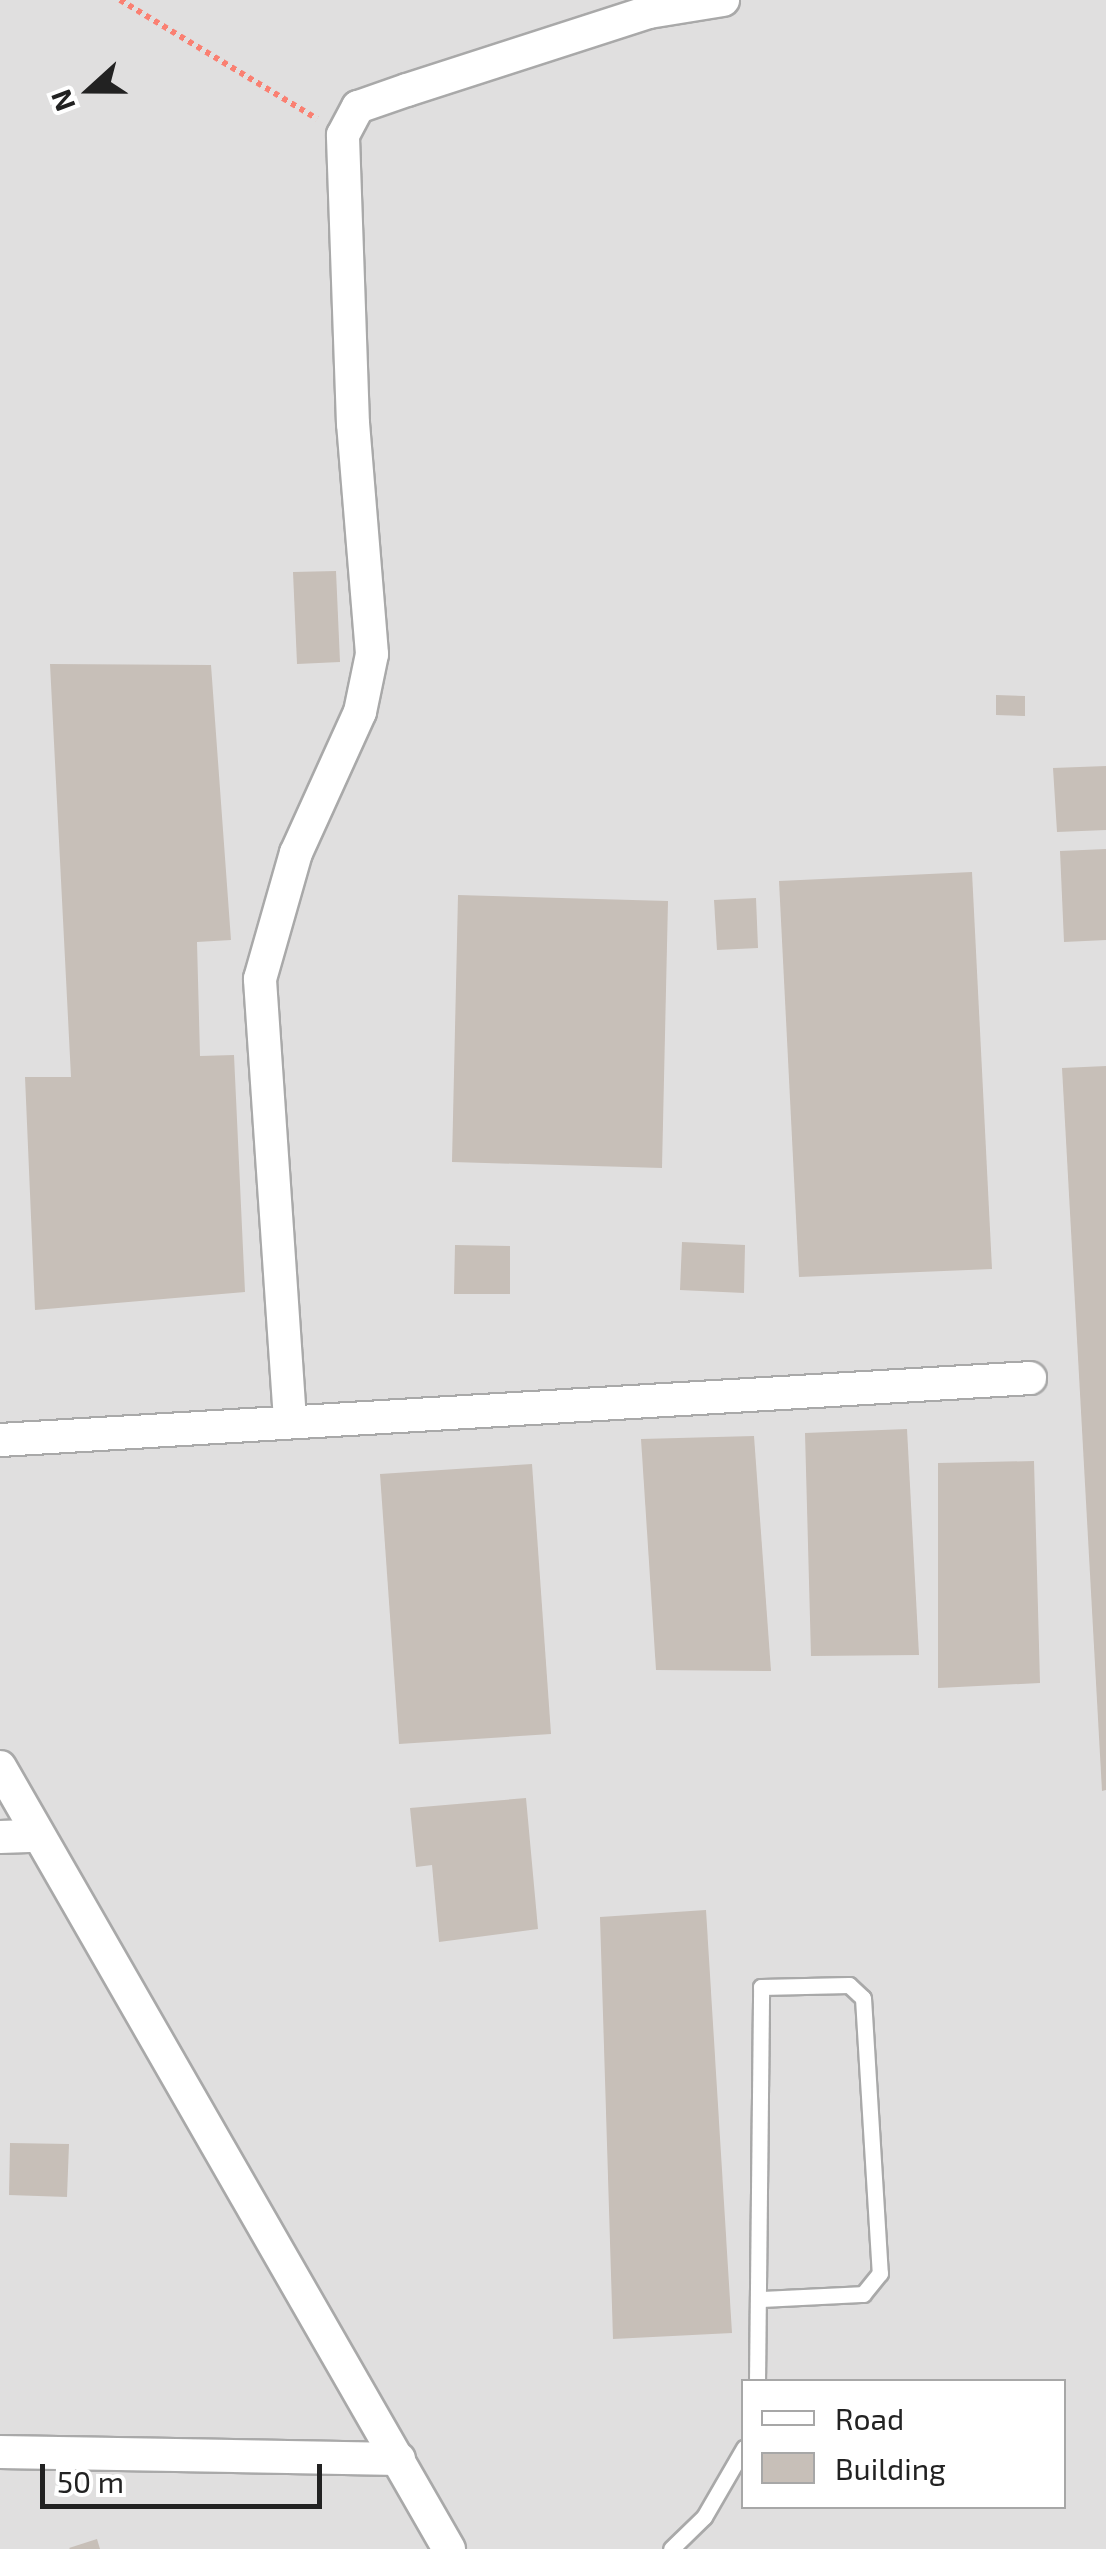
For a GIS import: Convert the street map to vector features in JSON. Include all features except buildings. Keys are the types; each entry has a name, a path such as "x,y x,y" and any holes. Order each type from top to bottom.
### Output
{"street":[{"path":"290,1420 260,979 296,853 360,712 372,654 353,424 343,135 358,107 649,12 723,0"},
{"path":"0,1440 1030,1378"},
{"path":"0,1767 36,1836 449,2549"},
{"path":"0,1837 36,1836"},
{"path":"0,2452 399,2459"}],"lane":[{"path":"757,2379 761,1987 849,1985 864,1998 880,2273 863,2294 759,2298"},
{"path":"671,2549 704,2517 741,2453"}],"path":[{"path":"120,0 343,135"}],"shaded area":[{"path":"0,0 1106,0 1106,2549 0,2549"}]}
